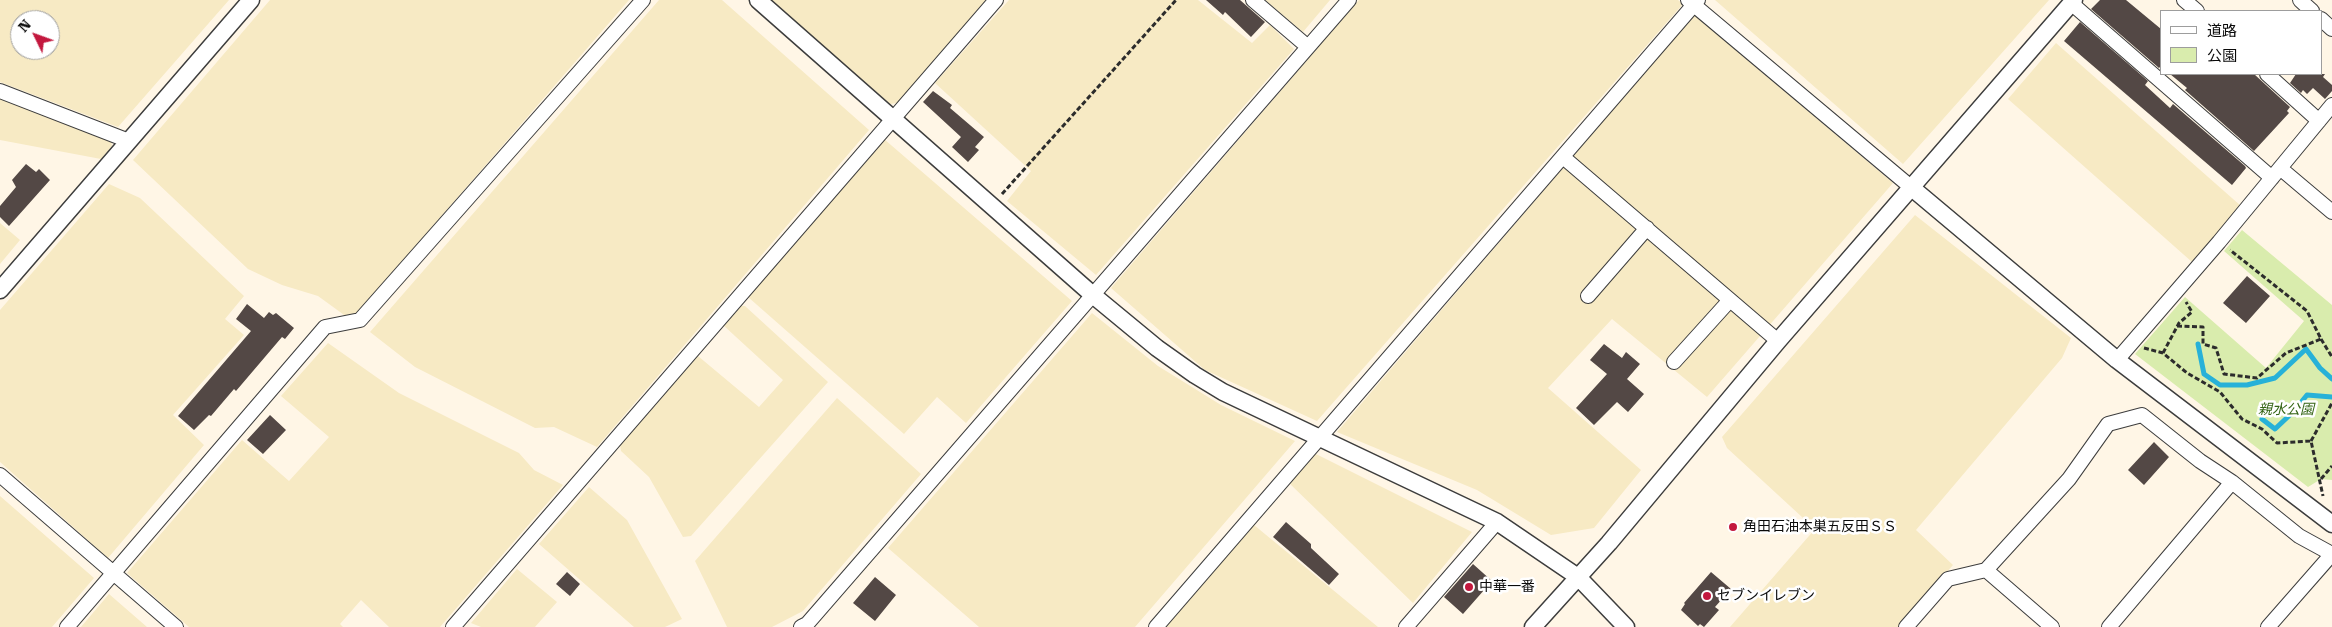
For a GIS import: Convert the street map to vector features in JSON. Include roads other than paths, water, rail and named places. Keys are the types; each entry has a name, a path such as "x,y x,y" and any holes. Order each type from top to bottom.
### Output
{"street":[{"path":"0,290 251,0"},
{"path":"67,627 325,326 360,320 643,0"},
{"path":"758,0 1094,296 1157,348 1195,375 1256,408 1497,522 1578,577 1626,627"},
{"path":"454,627 996,0"},
{"path":"1253,0 1308,47"},
{"path":"801,627 807,624 1094,296 1349,0"},
{"path":"2184,0 2196,10"},
{"path":"2300,0 2311,10"},
{"path":"1156,627 1563,156 1693,2 2117,360 2330,519"},
{"path":"1533,627 2072,2 2276,173 2332,212"},
{"path":"2322,20 2332,29"},
{"path":"2268,75 2319,120"},
{"path":"0,92 129,141"},
{"path":"2117,360 2132,345 2219,242 2332,105"},
{"path":"1563,156 1778,341"},
{"path":"1588,296 1647,228"},
{"path":"1674,362 1730,300"},
{"path":"1906,627 1948,579 1986,570 2069,478 2108,424 2142,415 2200,461 2232,482 2299,536 2332,554 2268,627"},
{"path":"0,475 176,627"},
{"path":"2109,627 2232,482"},
{"path":"1406,627 1497,522"},
{"path":"1986,570 2052,627"}],"waterway":[{"path":"2198,344 2204,374 2220,385 2247,385 2275,378 2306,349 2320,368 2332,379"},
{"path":"2262,419 2275,429 2307,395 2332,397"}],"place":[{"name":"角田石油本巣五反田ＳＳ","path":"1733,527"},
{"name":"中華一番","path":"1469,587"},
{"name":"セブンイレブン","path":"1707,596"}],"park label":[{"name":"親水公園","path":"2286,410"}]}
